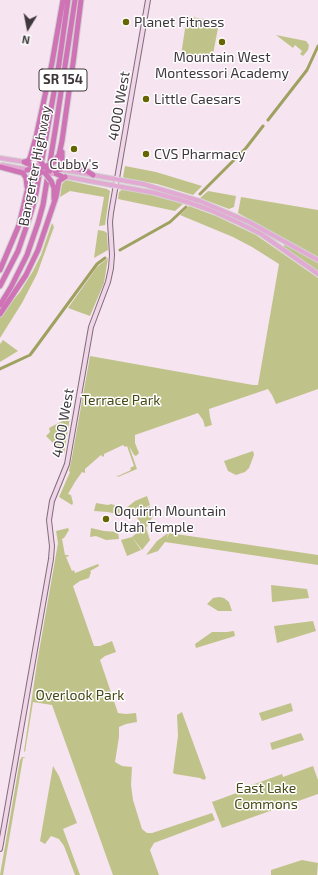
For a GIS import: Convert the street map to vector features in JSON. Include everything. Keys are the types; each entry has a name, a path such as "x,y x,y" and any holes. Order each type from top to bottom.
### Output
{"highway":[{"path":"25,162 30,158 36,137 52,63 63,0"},
{"name":"Bangerter Highway","path":"0,286 18,251 35,199 59,64 68,0"},
{"name":"Bangerter Highway","path":"0,305 27,255 43,205 58,117 75,0"},
{"path":"0,270 19,225 30,181 58,157 62,141 74,56 80,0"},
{"path":"36,137 36,150 38,158 54,188 54,200"},
{"path":"62,141 62,158 64,165 87,170 93,175"},
{"path":"0,314 26,275 38,250 56,197 59,181 63,176 25,162"},
{"path":"0,166 23,173 26,178 27,191"},
{"path":"27,170 45,169"}],"main road":[{"name":"4000 West","path":"0,849 51,555 50,510 55,492 64,474 68,459 92,322 111,271 112,255 110,222 148,0"},
{"path":"0,158 25,162"},
{"path":"0,166 27,170"},
{"path":"45,169 117,179 167,190 209,204 257,226 318,260"},
{"path":"63,176 173,197 226,217 271,240 318,274"}],"green space":[{"path":"187,16 219,22 213,54 203,59 181,55"},
{"path":"276,35 306,41 309,45 308,50 303,56 300,54 302,51 295,45 293,48"},
{"path":"125,166 156,172 202,186 193,195 157,184 125,178 123,177"},
{"path":"66,180 107,189 110,191 105,225 99,226 104,197 70,191 60,197 62,184"},
{"path":"123,189 152,195 183,204 175,211 118,199 119,192"},
{"path":"208,191 236,196 234,207 229,209 200,198"},
{"path":"241,197 318,210 318,257 238,213"},
{"name":"Terrace Park","path":"189,206 216,216 256,235 318,278 318,389 276,404 268,389 209,409 212,425 205,427 203,420 198,413 135,435 135,443 139,453 136,456 129,446 137,469 118,477 116,474 118,476 131,470 130,468 134,466 127,446 125,447 123,445 104,454 103,457 101,455 85,469 85,473 82,472 68,494 71,495 72,505 59,497 70,472 90,356 258,385 279,264 233,237 180,215"},
{"path":"52,223 54,227 37,274 22,303 0,338 0,316 20,292 33,271 41,255"},
{"path":"98,230 107,233 108,250 94,258"},
{"path":"284,244 318,262 318,272 284,247"},
{"path":"108,258 104,283 90,316 68,308 97,267"},
{"path":"3,340 18,351 0,362 0,344"},
{"path":"70,417 64,454 46,436 50,432 49,428"},
{"path":"253,451 254,455 249,468 245,472 236,475 228,471 224,461"},
{"path":"147,496 150,505 135,514 126,508 135,501"},
{"path":"96,503 111,504 124,508 121,515 94,511"},
{"path":"150,506 153,516 146,528 150,540 142,550 132,537 138,532 140,527 140,522 135,515 141,510"},
{"name":"Overlook Park","path":"68,528 69,530 62,539 65,555 69,556 66,557 72,571 74,570 75,573 98,564 99,566 90,571 89,578 80,581 73,586 94,646 100,646 112,641 116,652 105,656 100,660 118,713 136,713 137,722 119,727 115,762 122,766 132,767 131,785 133,800 142,829 147,833 152,833 212,813 215,820 154,843 150,850 159,875 113,875 52,705 33,702 25,752 24,751 37,663 58,543 56,531"},
{"path":"91,528 118,532 119,539 106,540 96,536 90,537"},
{"path":"168,533 167,539 169,533 318,555 318,565 165,542 158,551 146,555 157,541"},
{"path":"132,537 141,550 127,556 121,540"},
{"path":"271,585 307,589 309,598 272,602"},
{"path":"213,598 224,598 229,602 232,611 218,611 207,604"},
{"path":"313,621 316,631 277,643 274,626"},
{"path":"234,631 235,636 196,648 195,644 212,632"},
{"path":"291,703 293,711 262,721 259,713"},
{"path":"182,712 206,778 204,780 173,773 178,736 177,715"},
{"path":"301,733 304,740 272,750 270,743"},
{"path":"22,757 26,757 23,758 3,875 0,875 20,760"},
{"path":"53,766 59,776 77,823 63,829 80,875 75,875 64,846 59,839 51,836 45,844 40,841"},
{"name":"East Lake Commons","path":"313,766 318,780 318,794 222,828 212,802 242,791 241,789 282,774 283,777"},
{"path":"302,860 318,863 317,875 271,875 271,870"}],"waterway":[{"path":"268,120 307,70 318,46"},
{"path":"200,194 246,148 263,126"},
{"path":"120,250 170,222 186,207"},
{"path":"0,369 30,355 97,264 105,258"}],"place":[{"name":"Planet Fitness","path":"126,22"},
{"name":"Mountain West Montessori Academy","path":"222,42"},
{"name":"Little Caesars","path":"146,99"},
{"name":"Cubby's","path":"74,149"},
{"name":"CVS Pharmacy","path":"146,154"},
{"name":"Oquirrh Mountain Utah Temple","path":"106,519"}]}
